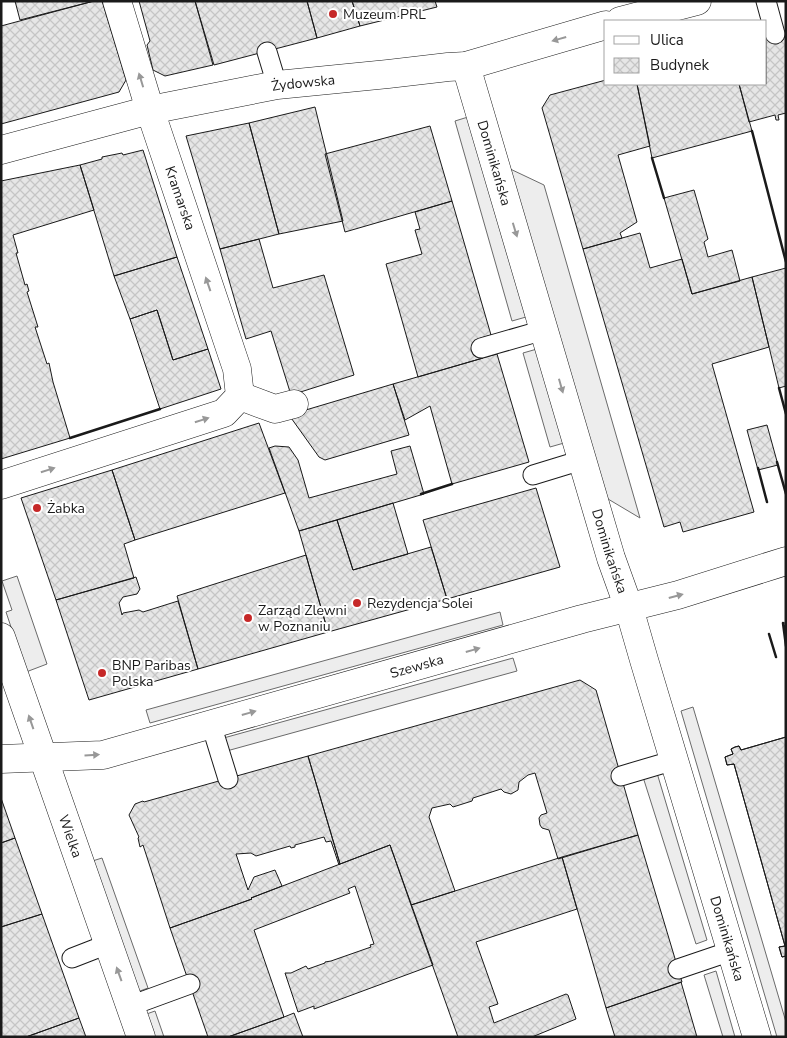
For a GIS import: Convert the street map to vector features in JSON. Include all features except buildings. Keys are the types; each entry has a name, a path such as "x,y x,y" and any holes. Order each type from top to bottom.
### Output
{"street":[{"name":"Kramarska","path":"117,1 150,110 237,369 240,396"},
{"path":"624,20 697,1"},
{"name":"Żydowska","path":"1,150 150,110 276,84 466,66 604,27"},
{"name":"Dominikańska","path":"466,66 611,558 629,608 756,1037"},
{"path":"1,485 224,412 240,396 283,410"},
{"name":"Szewska","path":"1,759 103,755 582,619 678,596 786,561"},
{"name":"Wielka","path":"1,637 141,1037"}],"lane":[{"path":"766,1 775,34"},
{"path":"268,52 276,84"},
{"path":"481,348 544,330"},
{"path":"532,475 582,460"},
{"path":"211,724 228,779"},
{"path":"621,776 675,760"},
{"path":"72,958 108,944"},
{"path":"678,969 731,951"},
{"path":"130,1006 190,984"}],"shaded area":[{"path":"468,117 526,317 512,321 455,121"},
{"path":"506,167 544,185 640,518 603,496"},
{"path":"537,349 564,443 550,447 523,353"},
{"path":"17,576 47,664 26,672 6,612 12,610 2,581"},
{"path":"500,612 503,625 150,723 146,710"},
{"path":"513,658 517,671 223,752 220,739"},
{"path":"693,707 786,1022 786,1037 777,1037 681,711"},
{"path":"657,773 707,940 696,944 643,777"},
{"path":"102,858 148,988 132,994 86,863"},
{"path":"716,971 735,1037 723,1037 704,975"},
{"path":"155,1011 164,1037 149,1037 141,1016"}],"fence":[{"path":"786,623 783,623 786,633"}],"wall":[{"path":"752,131 786,262"},
{"path":"652,158 664,198"},
{"path":"779,388 786,414"},
{"path":"70,438 160,409"},
{"path":"777,462 786,494"},
{"path":"758,468 767,502"},
{"path":"421,494 452,484"},
{"path":"786,633 783,623 786,646"},
{"path":"769,634 776,657"}],"place":[{"name":"Muzeum PRL","path":"333,14"},
{"name":"Żabka","path":"37,508"},
{"name":"Rezydencja Solei","path":"357,603"},
{"name":"Zarząd Zlewni w Poznaniu","path":"248,618"},
{"name":"BNP Paribas Polska","path":"102,673"}]}
